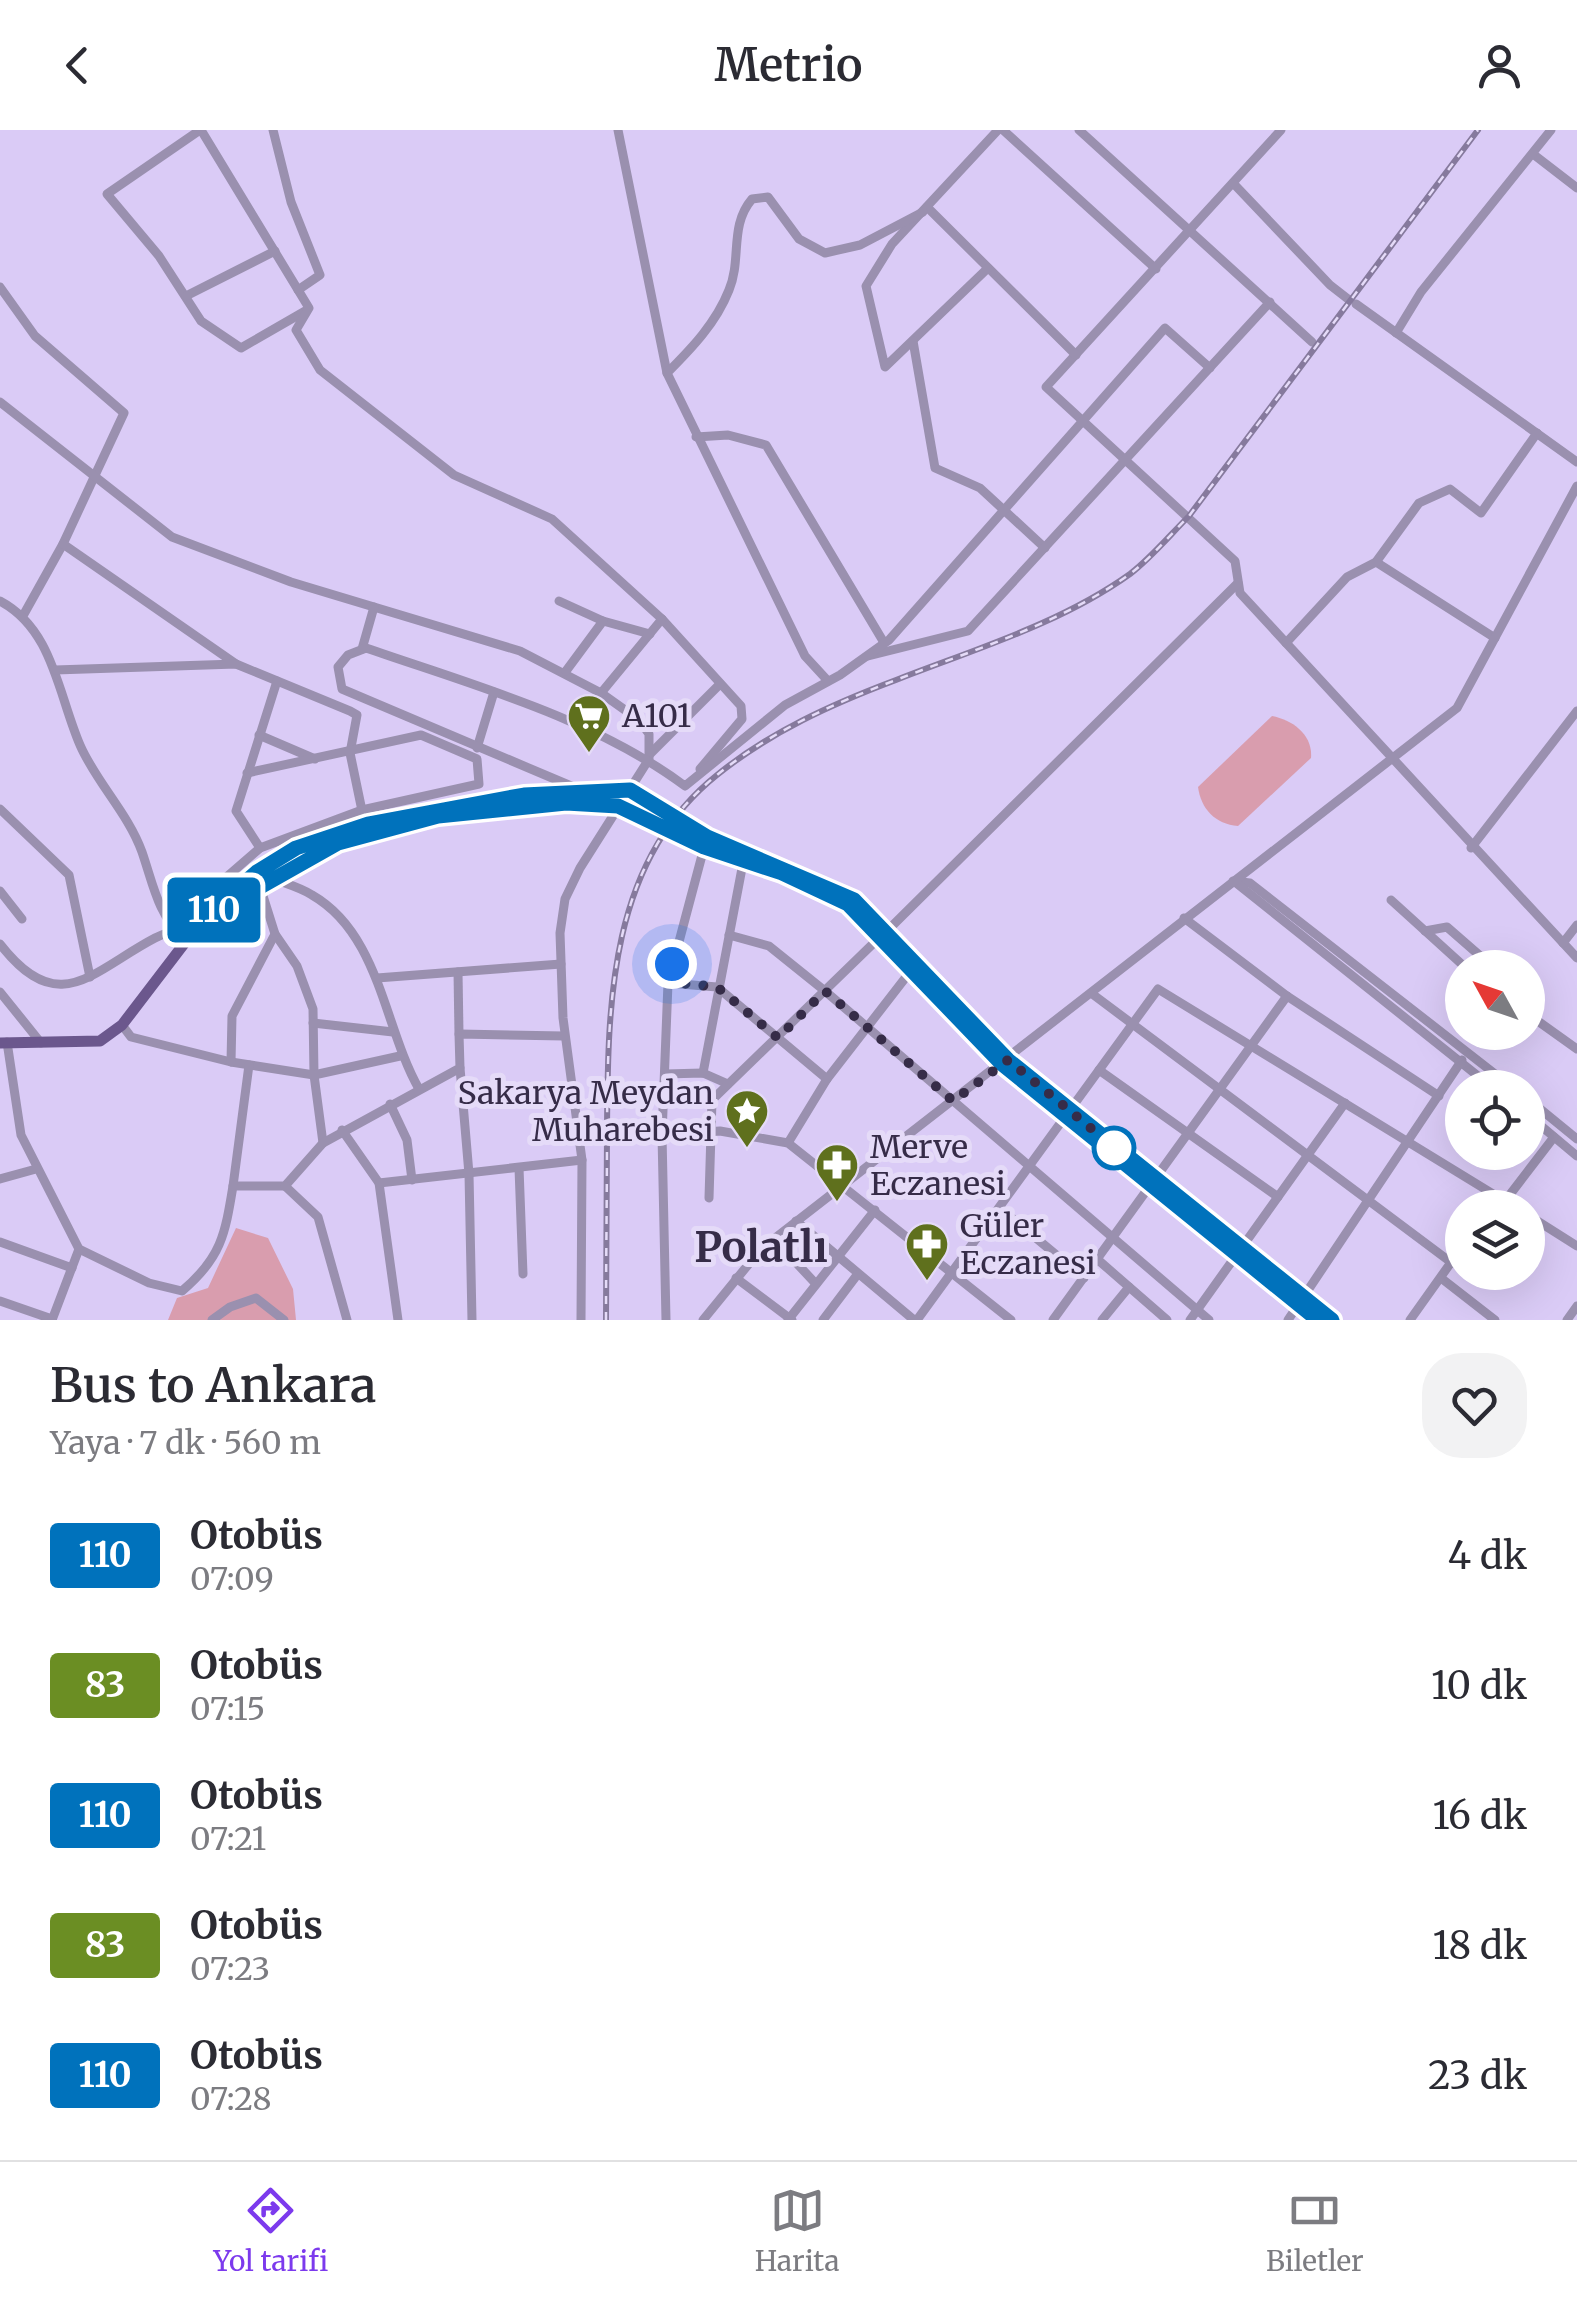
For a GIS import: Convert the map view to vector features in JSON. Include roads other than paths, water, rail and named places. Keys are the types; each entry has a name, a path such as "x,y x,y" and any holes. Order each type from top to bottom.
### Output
{"main road":[{"path":"3,1042 100,1040 122,1024 176,932 203,919 296,848 365,825 486,800 630,790 743,863 782,873 848,904 884,934 1005,1062"},
{"path":"258,878 271,878 338,843 438,816 566,803 618,806 854,900 913,968 1005,1062 1239,1252 1332,1320"},
{"path":"1302,1301 1318,1320"}],"street":[{"path":"200,130 309,308 241,348 201,321 107,194 200,130"},
{"path":"272,130 291,202 320,275 298,290"},
{"path":"618,130 668,373 805,656 828,682"},
{"path":"988,268 885,367 866,286 892,244 1001,130 1156,269"},
{"path":"1079,130 1312,342"},
{"path":"1281,130 1046,387 1128,458 1235,561 1240,593 1471,848 1575,953"},
{"path":"1396,334 1421,292 1551,130"},
{"path":"1533,154 1577,188"},
{"path":"1234,182 1352,302 1577,462"},
{"path":"668,373 703,336 731,288 739,214 752,199 768,197 798,239 825,253 860,244 925,210"},
{"path":"925,210 1076,355"},
{"path":"186,296 274,251"},
{"path":"0,287 35,336 124,413 63,544 24,614"},
{"path":"865,656 968,631 1270,302"},
{"path":"309,308 296,330 320,370 454,475 552,519 662,620 740,706 742,719 685,786"},
{"path":"685,786 785,705 828,682 884,641 1165,328 1210,368"},
{"path":"913,341 936,468 980,488 1046,548"},
{"path":"0,402 172,537 291,582 520,651 566,672 639,720 649,734 650,757"},
{"path":"1286,642 1347,577 1376,562 1419,503 1450,489 1481,514 1537,432"},
{"path":"696,437 728,435 766,445 884,641"},
{"path":"703,1320 761,1249 1457,708 1577,486"},
{"path":"63,544 236,664 357,715 350,753 365,825"},
{"path":"1376,562 1495,638"},
{"path":"709,1198 708,1131 712,1100 1238,583"},
{"path":"559,601 603,622 650,634"},
{"path":"0,602 24,614 55,670 80,746 141,850 152,894 176,932"},
{"path":"362,648 374,607"},
{"path":"601,693 662,620"},
{"path":"566,672 603,622"},
{"path":"336,705 342,689 338,667 348,655 362,648 494,692 650,757 685,786"},
{"path":"55,670 236,664"},
{"path":"260,848 236,811 277,681"},
{"path":"581,1320 582,1160 564,1036 561,964 565,899 650,757 720,684"},
{"path":"342,689 586,792"},
{"path":"477,748 494,692"},
{"path":"1471,848 1577,710"},
{"path":"259,735 315,760"},
{"path":"0,944 47,985 60,988 90,977 176,932 260,848 362,810 479,784 478,758 421,735 246,773"},
{"path":"0,809 70,876 90,977"},
{"path":"666,1320 662,1135 668,982 705,842"},
{"path":"702,1072 743,863"},
{"path":"258,878 276,934 298,966 313,1023 314,1074 324,1143"},
{"path":"271,878 313,895 338,918 377,978 400,1056 419,1089"},
{"path":"1233,881 1250,882 1491,1070"},
{"path":"1233,881 1471,1070"},
{"path":"0,891 22,919"},
{"path":"1391,900 1446,950"},
{"path":"1184,918 1287,996 1438,1096"},
{"path":"1562,943 1577,925"},
{"path":"1425,931 1447,927 1473,950"},
{"path":"231,1062 232,1016 276,934"},
{"path":"729,935 769,946 1209,1320"},
{"path":"377,978 561,964"},
{"path":"788,1143 827,1079 913,968"},
{"path":"458,972 472,1320"},
{"path":"668,982 717,987 827,1079"},
{"path":"796,1221 836,1258 916,1320 1158,989 1489,1190"},
{"path":"0,992 40,1043"},
{"path":"1091,993 1130,1026 1445,1257"},
{"path":"1053,1320 1287,996"},
{"path":"313,1023 393,1032"},
{"path":"122,1024 131,1037 231,1062 314,1074 400,1056"},
{"path":"1545,1026 1577,1050"},
{"path":"459,1034 564,1036"},
{"path":"3,1042 21,1134 79,1249 149,1283 182,1291 206,1270 225,1236 248,1065"},
{"path":"1288,1320 1469,1052"},
{"path":"285,1186 324,1143 342,1130 460,1068"},
{"path":"1098,1070 1278,1196"},
{"path":"665,1074 702,1072 728,1084"},
{"path":"1190,1320 1345,1103"},
{"path":"390,1104 407,1140 412,1180"},
{"path":"1545,1113 1577,1139"},
{"path":"1545,1129 1577,1156"},
{"path":"342,1130 379,1183 398,1320"},
{"path":"662,1135 708,1131 788,1143 1010,1320"},
{"path":"1509,1190 1554,1137"},
{"path":"379,1183 582,1160"},
{"path":"519,1168 522,1274"},
{"path":"0,1179 36,1169"},
{"path":"234,1186 285,1186 318,1217 347,1320"},
{"path":"1000,1208 1084,1278"},
{"path":"736,1278 790,1319 875,1210"},
{"path":"1545,1226 1577,1246"},
{"path":"0,1242 72,1268"},
{"path":"0,1301 52,1320 79,1249"},
{"path":"788,1255 816,1284"},
{"path":"1098,1259 1167,1320"},
{"path":"1410,1320 1445,1271"},
{"path":"822,1320 858,1275"},
{"path":"1440,1278 1495,1320"},
{"path":"1102,1320 1129,1287"},
{"path":"212,1320 230,1307 256,1298 284,1320"},
{"path":"1567,1320 1577,1306"}],"railway":[{"path":"606,1320 609,1034 621,938 654,850 681,810 737,760 802,720 1046,621 1103,592 1138,568 1189,516 1478,130"}],"place":[{"name":"A101","path":"589,754"},
{"name":"Sakarya Meydan Muharebesi","path":"747,1149"},
{"name":"Merve Eczanesi","path":"837,1203"},
{"name":"Güler Eczanesi","path":"927,1282"}],"district":[{"name":"Polatlı","path":"761,1247"}]}
